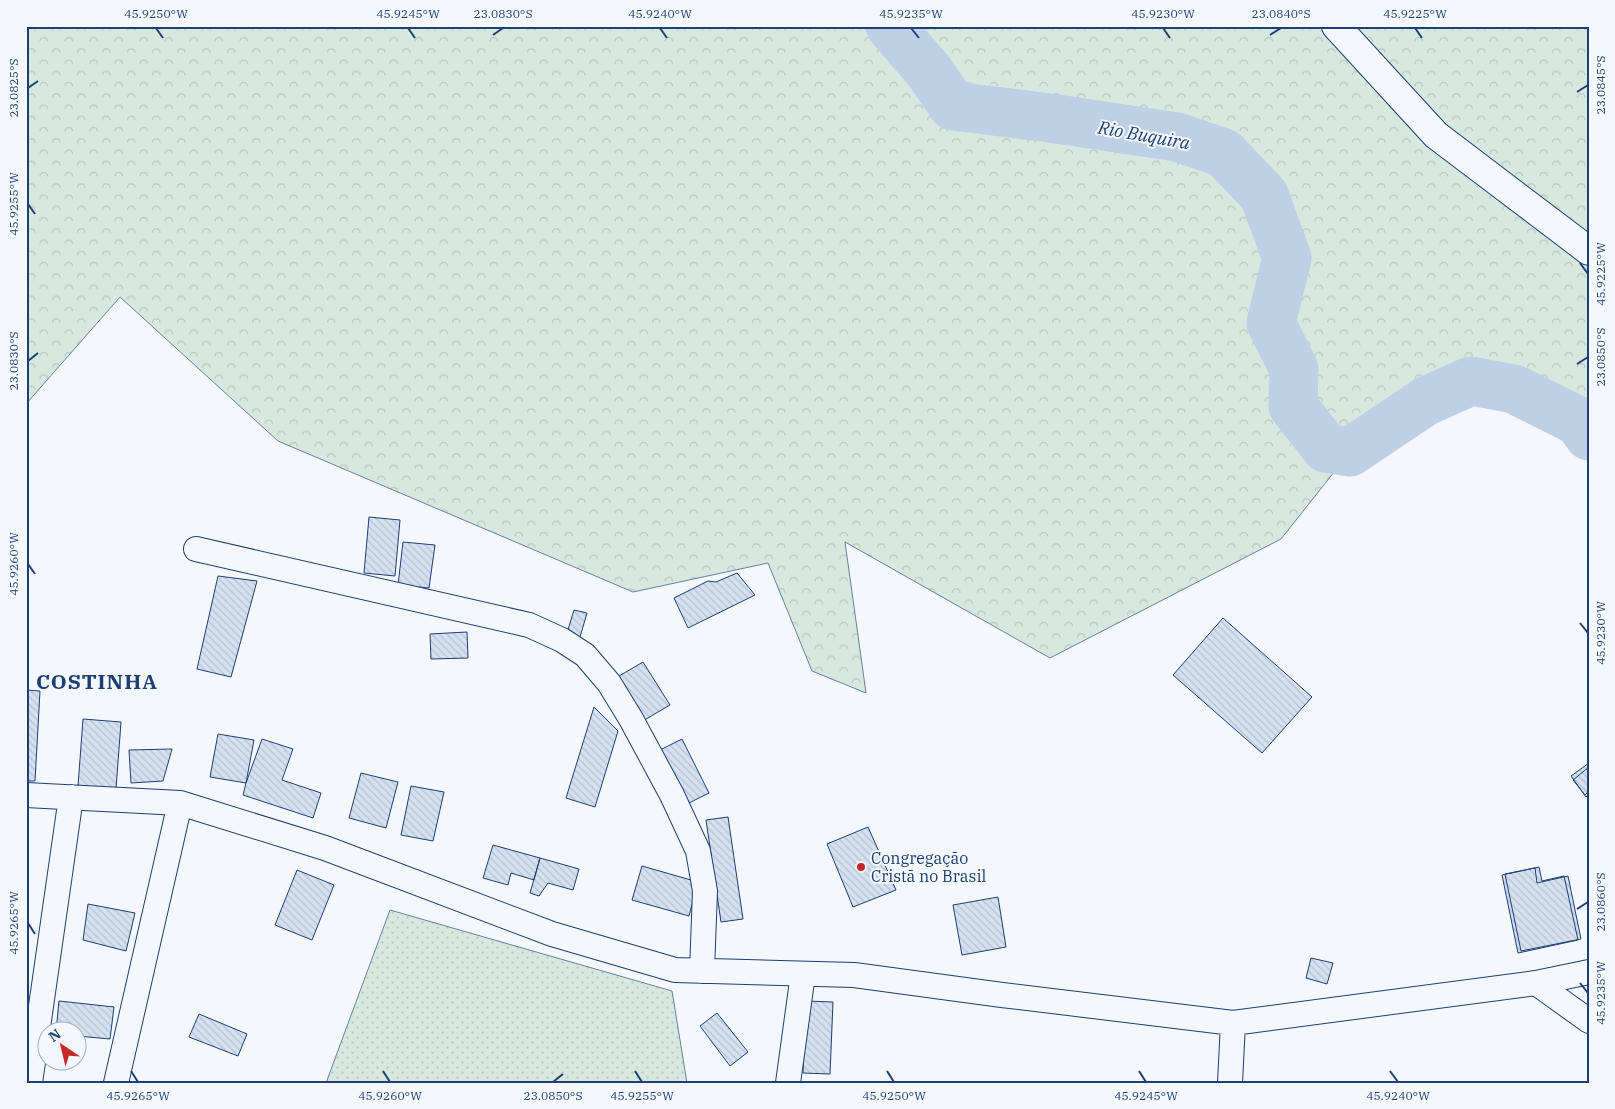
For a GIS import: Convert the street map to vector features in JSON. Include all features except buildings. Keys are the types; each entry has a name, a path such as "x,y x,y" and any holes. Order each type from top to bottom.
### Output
{"main road":[{"path":"1336,26 1436,135 1589,251"}],"street":[{"path":"196,549 529,625 562,640 585,655 608,683 631,719 672,795 698,851 705,891 702,971"},
{"path":"26,795 180,803 325,848 552,934 675,970 854,975 1233,1024 1536,983 1589,972"},
{"path":"30,1083 71,798"},
{"path":"116,1083 180,803"},
{"path":"788,1083 803,974"},
{"path":"1536,983 1589,1021"},
{"path":"1230,1083 1233,1024"}],"green space":[{"path":"26,26 1589,26 1589,435 1578,421 1454,388 1350,452 1281,539 1050,658 845,542 866,693 812,671 768,563 633,592 278,441 120,297 26,404"},
{"path":"390,910 672,991 687,1083 326,1083"}],"waterway":[{"name":"Rio Buquira","path":"890,26 928,70 953,106 1177,137 1224,153 1264,195 1287,258 1271,323 1294,369 1293,406 1326,448 1350,452 1426,401 1471,381 1514,389 1578,421 1589,436"}],"place":[{"name":"Congregação Cristã no Brasil","path":"861,867"}],"district":[{"name":"COSTINHA","path":"97,681"}]}
